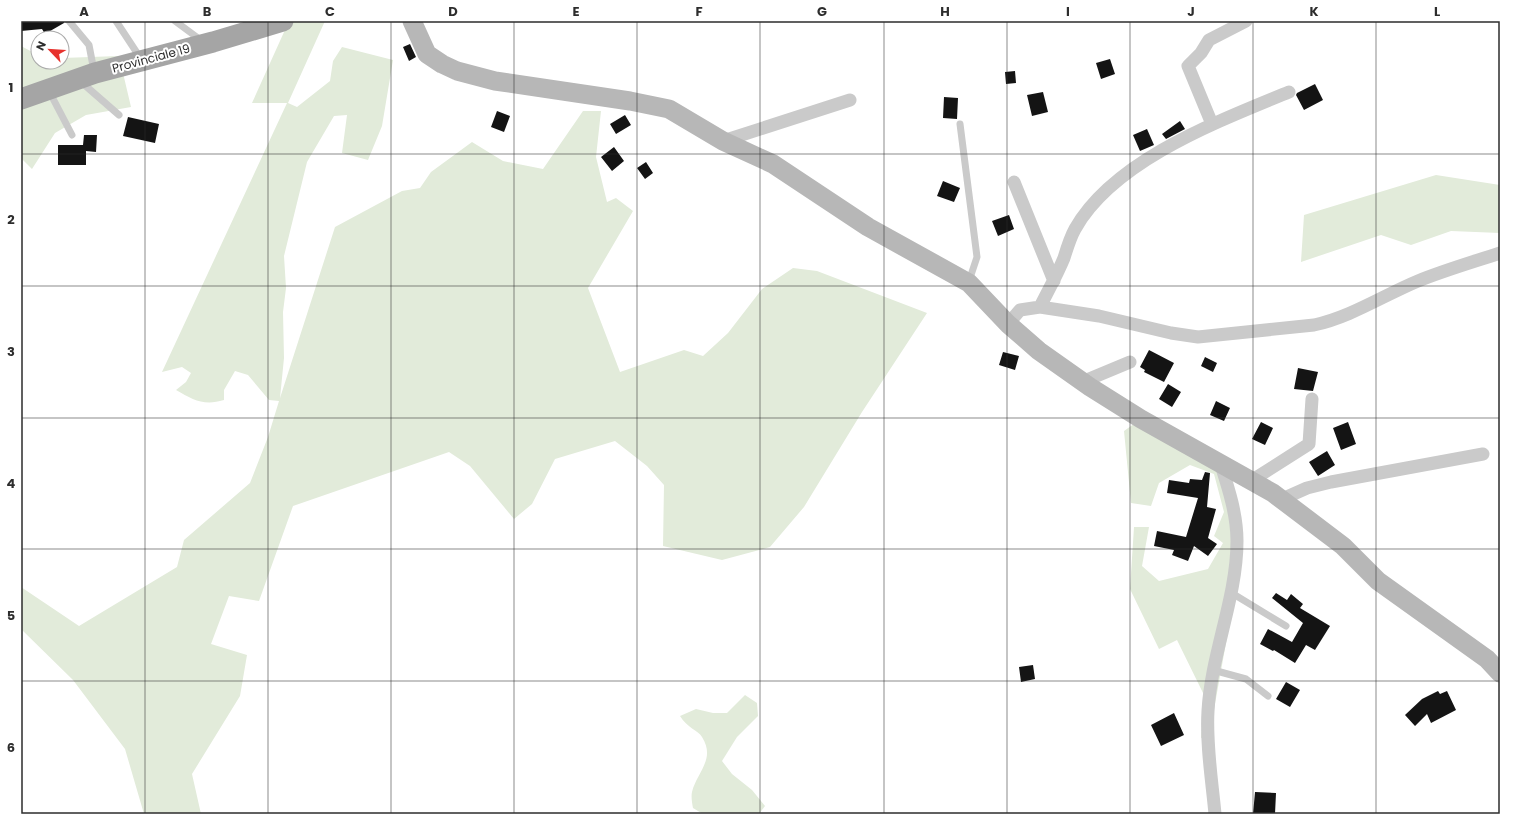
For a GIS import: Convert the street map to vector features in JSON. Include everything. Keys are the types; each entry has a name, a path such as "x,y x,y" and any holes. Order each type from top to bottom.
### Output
{"main road":[{"name":"Provinciale 19","path":"21,99 86,76 207,44 256,25 283,21"}],"street":[{"path":"412,21 427,54 442,64 457,71 495,81 630,101 669,109 723,141 773,164 868,227 968,283 1008,324 1039,351 1082,382 1141,419 1273,493 1280,500 1343,546 1378,581 1487,659 1500,673"},
{"path":"1212,124 1188,66 1201,53 1209,40 1246,21"},
{"path":"1040,307 1054,281 1075,230 1100,197 1116,181 1169,147 1212,124 1290,92"},
{"path":"723,141 850,100"},
{"path":"1014,182 1054,281"},
{"path":"1008,324 1020,310 1040,307 1100,316 1193,337 1314,325 1340,317 1419,280 1500,253"},
{"path":"1082,382 1130,362"},
{"path":"1251,481 1310,444 1312,400"},
{"path":"1280,500 1307,488 1331,482 1483,454"},
{"path":"1215,814 1208,712 1213,670 1230,592 1237,542 1235,512 1221,465"}],"lane":[{"path":"69,21 89,45 86,76 119,116"},
{"path":"116,21 142,61"},
{"path":"175,21 207,44"},
{"path":"48,90 72,135"},
{"path":"960,124 977,257 968,283"},
{"path":"1230,592 1286,626"},
{"path":"1213,670 1246,679 1268,696"}],"green space":[{"path":"289,21 325,21 288,103 297,107 330,81 333,61 342,47 393,60 382,126 368,160 342,153 347,115 334,116 307,162 284,256 286,288 283,312 284,358 280,398 335,227 402,191 420,188 431,172 472,142 503,161 543,169 583,111 601,111 596,157 607,202 616,198 633,211 588,288 620,372 684,350 703,356 728,333 762,289 793,268 817,271 927,313 862,412 804,507 770,547 722,560 663,546 664,485 647,466 615,441 555,459 532,504 514,519 470,466 449,452 293,506 259,601 229,596 211,644 247,655 240,696 192,774 201,814 144,814 125,749 73,680 21,629 21,587 79,626 177,567 184,540 250,483 268,437 279,401 269,400 248,375 235,371 224,390 224,400 217,402 199,401 176,390 186,382 191,373 182,367 162,372 287,103 252,103"},
{"path":"21,46 30,51 30,70 70,70 70,58 119,56 131,107 86,115 55,133 32,169 21,158"},
{"path":"1436,175 1500,185 1500,233 1451,231 1411,245 1381,235 1301,262 1304,215"},
{"path":"1138,421 1217,463 1243,549 1209,737 1201,738 1204,695 1177,640 1159,649 1130,589 1134,527 1149,527 1142,566 1159,581 1208,569 1223,543 1214,536 1224,512 1214,474 1190,465 1159,483 1151,506 1131,503 1124,431"},
{"path":"745,695 757,703 758,716 737,737 722,761 732,774 752,790 765,806 759,814 703,814 693,808 692,792 706,759 706,745 702,737 680,716 696,709 713,713 727,713"}],"building":[{"path":"21,21 64,21 64,23 52,30 42,29 21,31"},
{"path":"410,44 416,57 409,61 403,47"},
{"path":"1110,59 1115,74 1101,79 1096,63"},
{"path":"1015,71 1016,83 1006,84 1005,72"},
{"path":"1315,84 1323,100 1304,110 1296,95 1297,93"},
{"path":"1043,92 1048,112 1032,116 1027,95"},
{"path":"944,97 958,98 957,119 943,118"},
{"path":"497,111 510,116 504,132 491,127"},
{"path":"625,115 631,125 616,134 610,124"},
{"path":"128,117 159,124 155,143 123,136"},
{"path":"1180,121 1185,129 1166,139 1162,134"},
{"path":"1147,129 1154,145 1140,151 1133,135"},
{"path":"84,135 97,135 96,152 86,151 86,165 58,165 58,145 83,145"},
{"path":"614,147 624,161 612,171 601,157"},
{"path":"646,162 653,173 645,179 637,168"},
{"path":"943,181 960,188 954,202 937,196"},
{"path":"1009,215 1014,229 998,236 992,221"},
{"path":"1149,350 1174,363 1164,382 1144,372 1145,370 1140,367"},
{"path":"1003,352 1019,356 1015,370 999,365"},
{"path":"1205,357 1217,363 1213,372 1201,366"},
{"path":"1298,368 1318,372 1313,391 1294,389"},
{"path":"1168,384 1181,392 1172,407 1159,399"},
{"path":"1216,401 1230,408 1224,421 1210,415"},
{"path":"1261,422 1273,428 1265,445 1252,439"},
{"path":"1348,422 1356,444 1341,450 1333,428"},
{"path":"1327,451 1335,465 1318,476 1309,462"},
{"path":"1205,472 1210,473 1207,507 1216,509 1208,538 1217,544 1208,556 1194,546 1188,561 1172,555 1174,550 1154,546 1157,531 1186,537 1198,498 1167,493 1169,480 1189,483 1190,479 1202,480"},
{"path":"1276,593 1287,600 1291,594 1303,604 1300,608 1330,626 1315,650 1306,645 1295,663 1274,650 1273,651 1260,644 1268,629 1292,642 1303,623 1272,598"},
{"path":"1033,665 1035,679 1021,682 1019,667"},
{"path":"1286,682 1300,690 1290,707 1276,699"},
{"path":"1438,691 1440,694 1447,691 1456,710 1431,723 1427,714 1415,726 1405,715 1422,699"},
{"path":"1174,713 1184,735 1161,746 1151,725"},
{"path":"1255,792 1276,793 1275,814 1253,814"}]}
